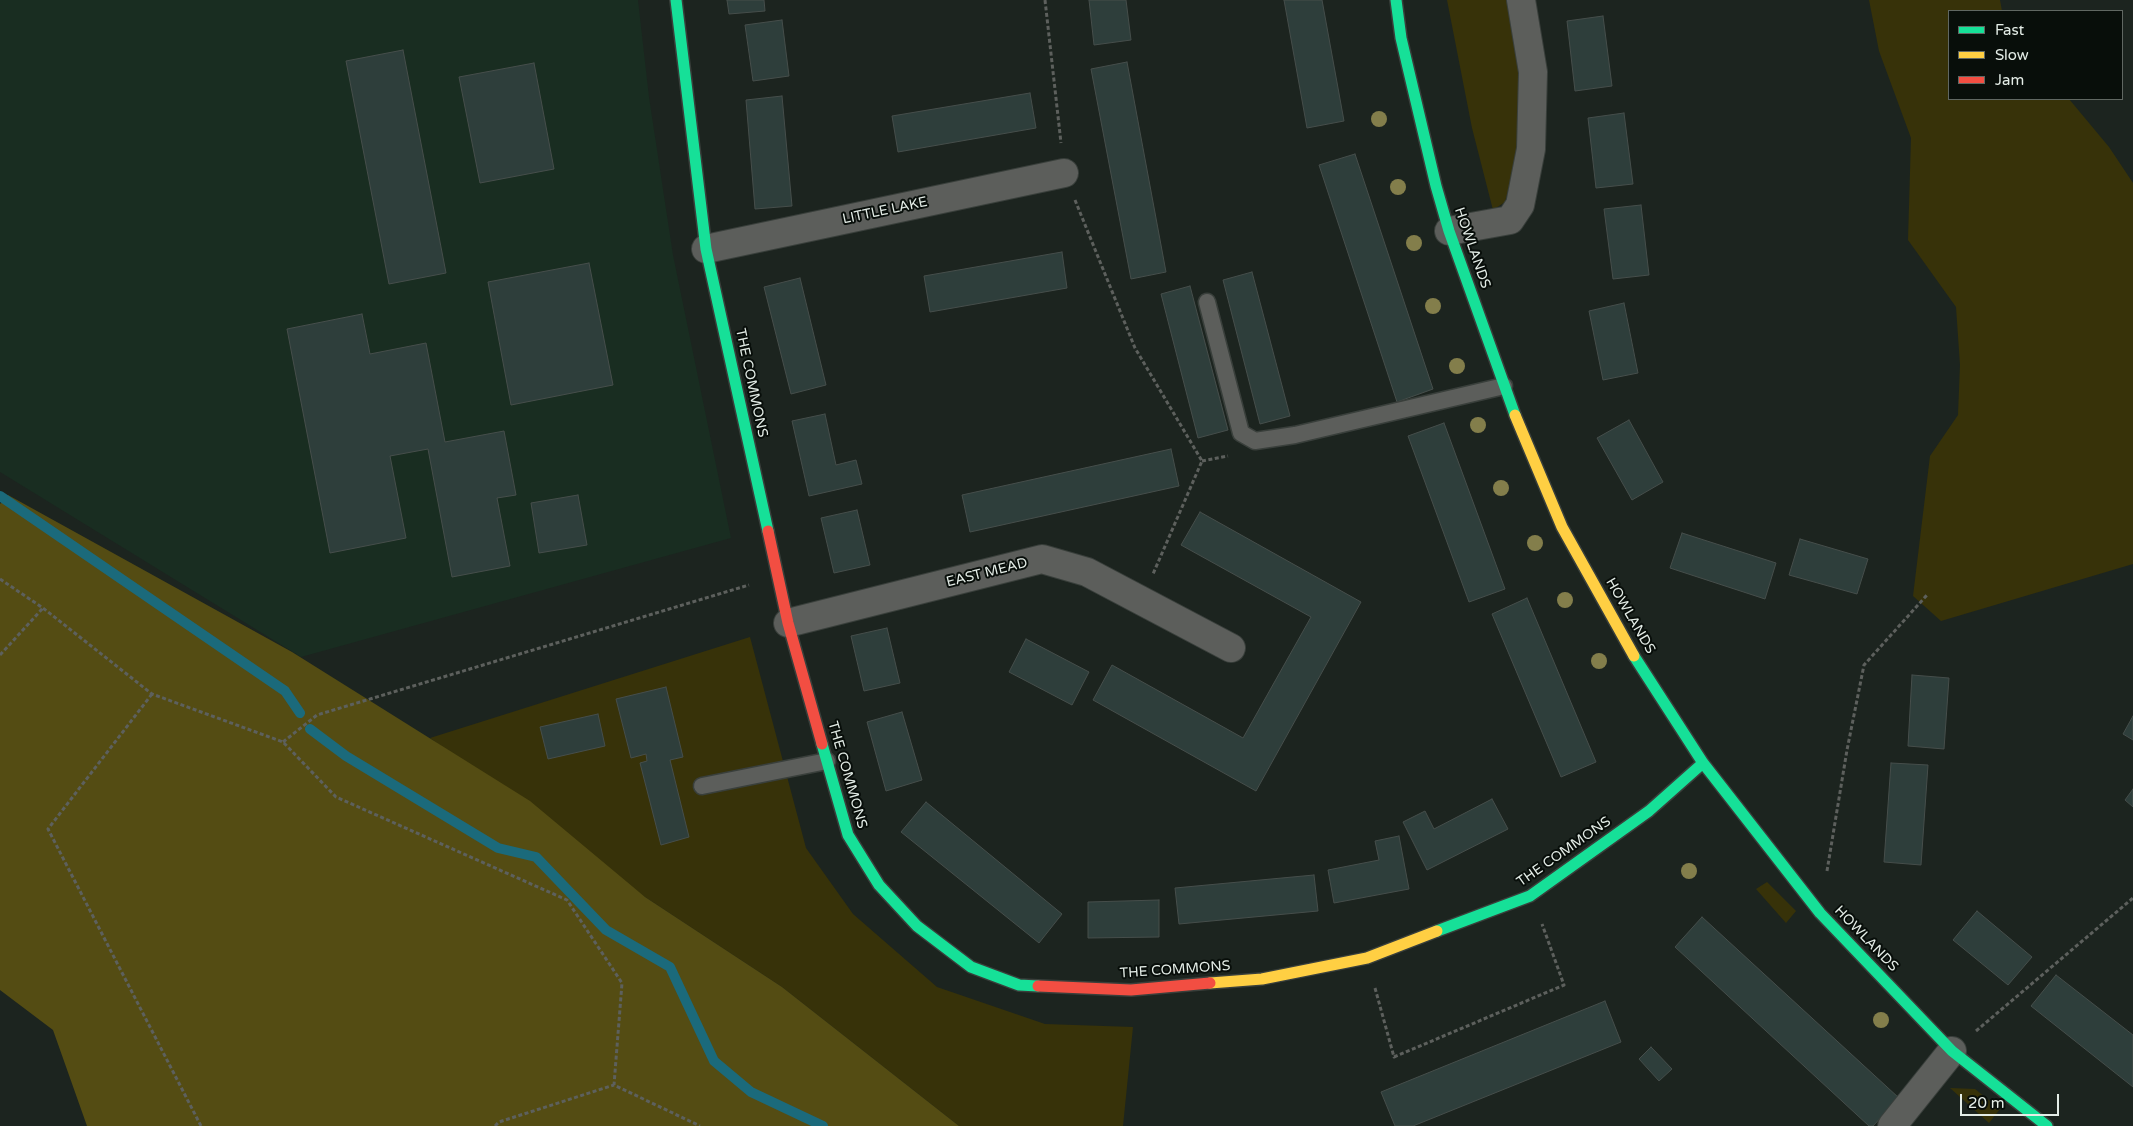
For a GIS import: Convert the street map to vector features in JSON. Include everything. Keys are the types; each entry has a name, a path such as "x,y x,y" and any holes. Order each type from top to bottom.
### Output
{"street":[{"name":"THE COMMONS","path":"676,0 706,249 788,623 848,835 879,885 917,926 971,967 1018,985 1131,990 1262,979 1367,958 1530,896 1648,811 1704,763"},
{"name":"HOWLANDS","path":"1396,0 1401,38 1436,186 1449,231 1504,386 1562,527 1630,649 1704,763 1820,913 1952,1051 2046,1126"},
{"path":"1449,231 1510,220 1520,205 1531,149 1533,72 1521,0"},
{"name":"LITTLE LAKE","path":"706,249 1064,173"},
{"name":"EAST MEAD","path":"788,623 1042,559 1087,572 1231,648"},
{"path":"1892,1126 1952,1051"}],"lane":[{"path":"1207,302 1242,433 1255,441 1295,435 1504,386"},
{"path":"702,786 827,761"}],"path":[{"path":"1045,0 1064,173 1135,348 1202,461 1142,600"},
{"path":"283,742 317,715 719,593 778,577"},
{"path":"0,579 43,608 152,694 283,742 336,797 567,900 622,983 614,1085"},
{"path":"1820,913 1847,750 1864,665 1928,594"},
{"path":"0,655 43,608"},
{"path":"152,694 48,829 201,1126"},
{"path":"1367,958 1394,1057 1564,985 1530,896"},
{"path":"1952,1051 2133,898"},
{"path":"495,1126 499,1122 614,1085 700,1126"}],"shaded area":[{"path":"0,0 638,0 649,97 673,255 731,538 301,657 0,472"},
{"path":"1447,0 1508,0 1521,75 1520,145 1505,202 1493,210 1472,128"},
{"path":"1869,0 2000,0 2002,10 1948,10 1948,100 2070,100 2109,147 2133,183 2133,564 1941,621 1913,596 1930,456 1958,415 1960,365 1956,307 1908,240 1911,138 1879,51"},
{"path":"8,495 292,652 530,801 645,897 782,987 959,1126 87,1126 53,1030 0,990 0,504"},
{"path":"750,637 806,848 853,914 937,987 1045,1024 1133,1027 1123,1126 959,1126 782,987 645,897 430,738"},
{"path":"1767,882 1796,911 1786,923 1756,889"},
{"path":"1950,1088 1975,1089 2000,1109 1989,1123"}],"building":[{"path":"727,0 764,0 765,11 729,14"},
{"path":"1089,0 1126,0 1131,40 1094,45"},
{"path":"1284,0 1322,0 1344,121 1307,128"},
{"path":"1603,16 1612,86 1575,91 1567,21"},
{"path":"782,20 789,76 753,81 745,25"},
{"path":"403,50 446,273 389,284 346,61"},
{"path":"1127,62 1166,272 1131,279 1091,69"},
{"path":"534,63 554,169 480,183 459,77"},
{"path":"1030,93 1036,128 898,152 892,116"},
{"path":"782,96 792,206 755,209 746,100"},
{"path":"1624,113 1633,184 1596,188 1588,118"},
{"path":"1355,154 1433,389 1397,402 1319,165"},
{"path":"1641,205 1649,275 1613,279 1604,209"},
{"path":"1062,252 1067,288 930,312 924,276"},
{"path":"589,263 613,385 511,405 488,282"},
{"path":"1252,272 1290,416 1260,424 1223,280"},
{"path":"800,278 826,385 791,394 764,287"},
{"path":"1190,286 1228,430 1198,438 1161,294"},
{"path":"1624,303 1638,373 1603,380 1589,311"},
{"path":"362,314 370,354 426,343 445,442 504,431 516,495 497,498 510,566 452,577 428,449 390,456 406,538 330,553 287,329"},
{"path":"825,414 836,465 856,460 862,484 809,496 792,421"},
{"path":"1629,420 1663,482 1632,500 1597,438"},
{"path":"1444,423 1505,589 1469,602 1408,436"},
{"path":"1171,449 1179,486 970,532 962,495"},
{"path":"578,495 587,545 539,553 531,503"},
{"path":"857,510 870,565 834,573 821,518"},
{"path":"1200,512 1361,602 1256,791 1093,700 1112,665 1243,738 1311,617 1181,545"},
{"path":"1682,533 1776,563 1765,599 1670,568"},
{"path":"1800,539 1868,559 1857,594 1789,575"},
{"path":"1527,598 1596,762 1561,777 1492,614"},
{"path":"887,628 900,683 864,691 851,636"},
{"path":"1026,639 1089,672 1072,705 1009,672"},
{"path":"1912,675 1949,678 1944,749 1908,746"},
{"path":"666,687 683,757 670,760 689,837 661,845 640,763 647,761 646,754 631,758 616,699"},
{"path":"902,712 922,780 886,791 867,722"},
{"path":"598,714 605,746 548,759 540,727"},
{"path":"2133,716 2133,740 2123,734"},
{"path":"1891,763 1928,765 1921,865 1884,862"},
{"path":"2133,789 2133,807 2125,800"},
{"path":"1492,799 1508,829 1427,870 1403,822 1425,811 1434,829"},
{"path":"926,802 1062,914 1039,943 901,832"},
{"path":"1399,836 1409,889 1334,903 1328,870 1379,860 1375,841"},
{"path":"1314,875 1318,911 1179,924 1175,888"},
{"path":"1159,900 1159,937 1088,938 1088,902"},
{"path":"1977,911 2032,957 2008,985 1953,940"},
{"path":"1702,917 1899,1098 1873,1126 1869,1126 1675,947"},
{"path":"2056,975 2133,1035 2133,1087 2031,1006"},
{"path":"1605,1001 1621,1042 1413,1126 1395,1126 1381,1092"},
{"path":"1651,1047 1672,1069 1659,1081 1639,1059"}],"waterway":[{"path":"0,496 285,691 300,713"},
{"path":"310,729 346,756 498,848 536,857 606,930 670,967 714,1061 751,1092 823,1126"}],"traffic: fast":[{"path":"676,0 706,249 768,531"},
{"path":"1396,0 1401,38 1436,186 1449,231 1515,415"},
{"path":"1634,656 1703,763 1820,913 1952,1051 2047,1126"},
{"path":"822,744 848,835 879,885 917,926 971,967 1019,985 1038,986"},
{"path":"1437,931 1530,896 1649,811 1703,763"}],"traffic: slow":[{"path":"1515,415 1562,527 1634,656"},
{"path":"1210,983 1262,979 1367,958 1437,931"}],"traffic: jam":[{"path":"768,531 788,623 822,744"},
{"path":"1038,986 1131,990 1210,983"}]}
